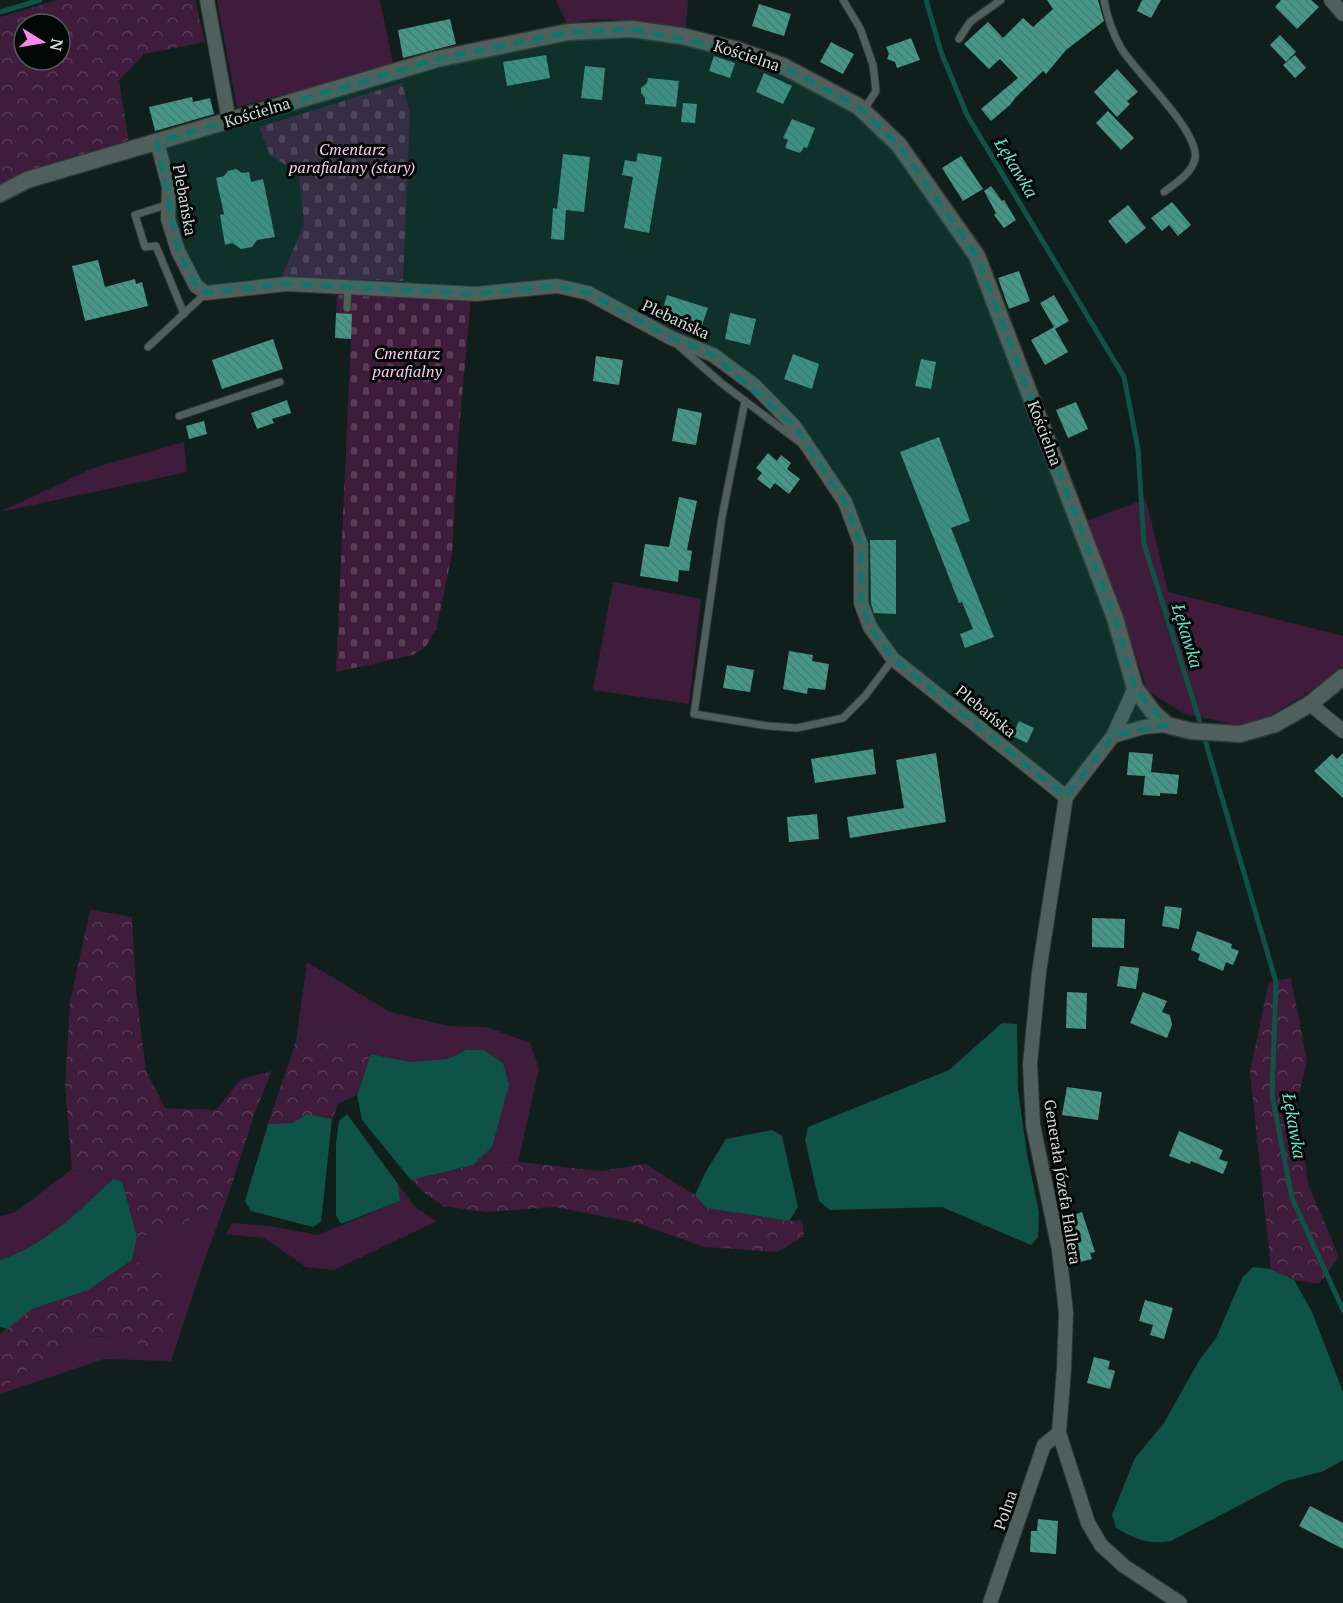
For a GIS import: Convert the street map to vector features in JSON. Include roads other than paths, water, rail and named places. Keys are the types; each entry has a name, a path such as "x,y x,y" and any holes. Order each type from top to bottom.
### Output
{"street":[{"path":"207,0 229,121"},
{"path":"1331,0 1343,14"},
{"name":"Kościelna","path":"0,194 27,180 437,59 568,32 632,29 682,36 738,50 783,66 858,106 899,145 977,256 1115,618 1135,688"},
{"name":"Plebańska","path":"157,142 169,187 168,219 178,251 196,286 206,293 287,284 476,294 556,286 588,293 671,338 713,355 755,386 794,426 845,502 861,545 861,603 870,627 893,659 1066,797"},
{"path":"1113,736 1144,727 1167,725 1191,731 1240,734 1275,724 1310,705 1343,677"},
{"path":"1135,688 1153,712 1167,725"},
{"name":"Generała Józefa Hallera","path":"1135,688 1113,736 1066,797 1039,972 1030,1064 1033,1125 1059,1250 1066,1313 1059,1433 1088,1523 1101,1545 1124,1566 1180,1603"},
{"path":"1310,705 1343,731"},
{"name":"Polna","path":"990,1603 1044,1445 1059,1433"}],"lane":[{"path":"843,0 860,28 873,65 876,90 863,111"},
{"path":"959,39 970,22 1001,0"},
{"path":"1104,0 1121,48 1162,97 1191,141 1195,158 1186,175 1164,192"},
{"path":"169,204 135,215 145,247 156,246 184,314"},
{"path":"347,308 348,287"},
{"path":"148,347 206,293"},
{"path":"671,338 745,401 811,451"},
{"path":"179,416 280,382"},
{"path":"745,401 722,517 694,714 768,726 797,728 843,718 865,696 893,659"}],"waterway":[{"name":"Łękawka","path":"0,12 40,0"},
{"name":"Łękawka","path":"926,0 941,52 967,115 1124,377 1138,449 1144,544 1195,706 1276,982 1272,1095 1292,1198 1343,1310"}],"park label":[{"name":"Cmentarz parafialany (stary)","path":"352,158"},
{"name":"Cmentarz parafialny","path":"407,362"}]}
